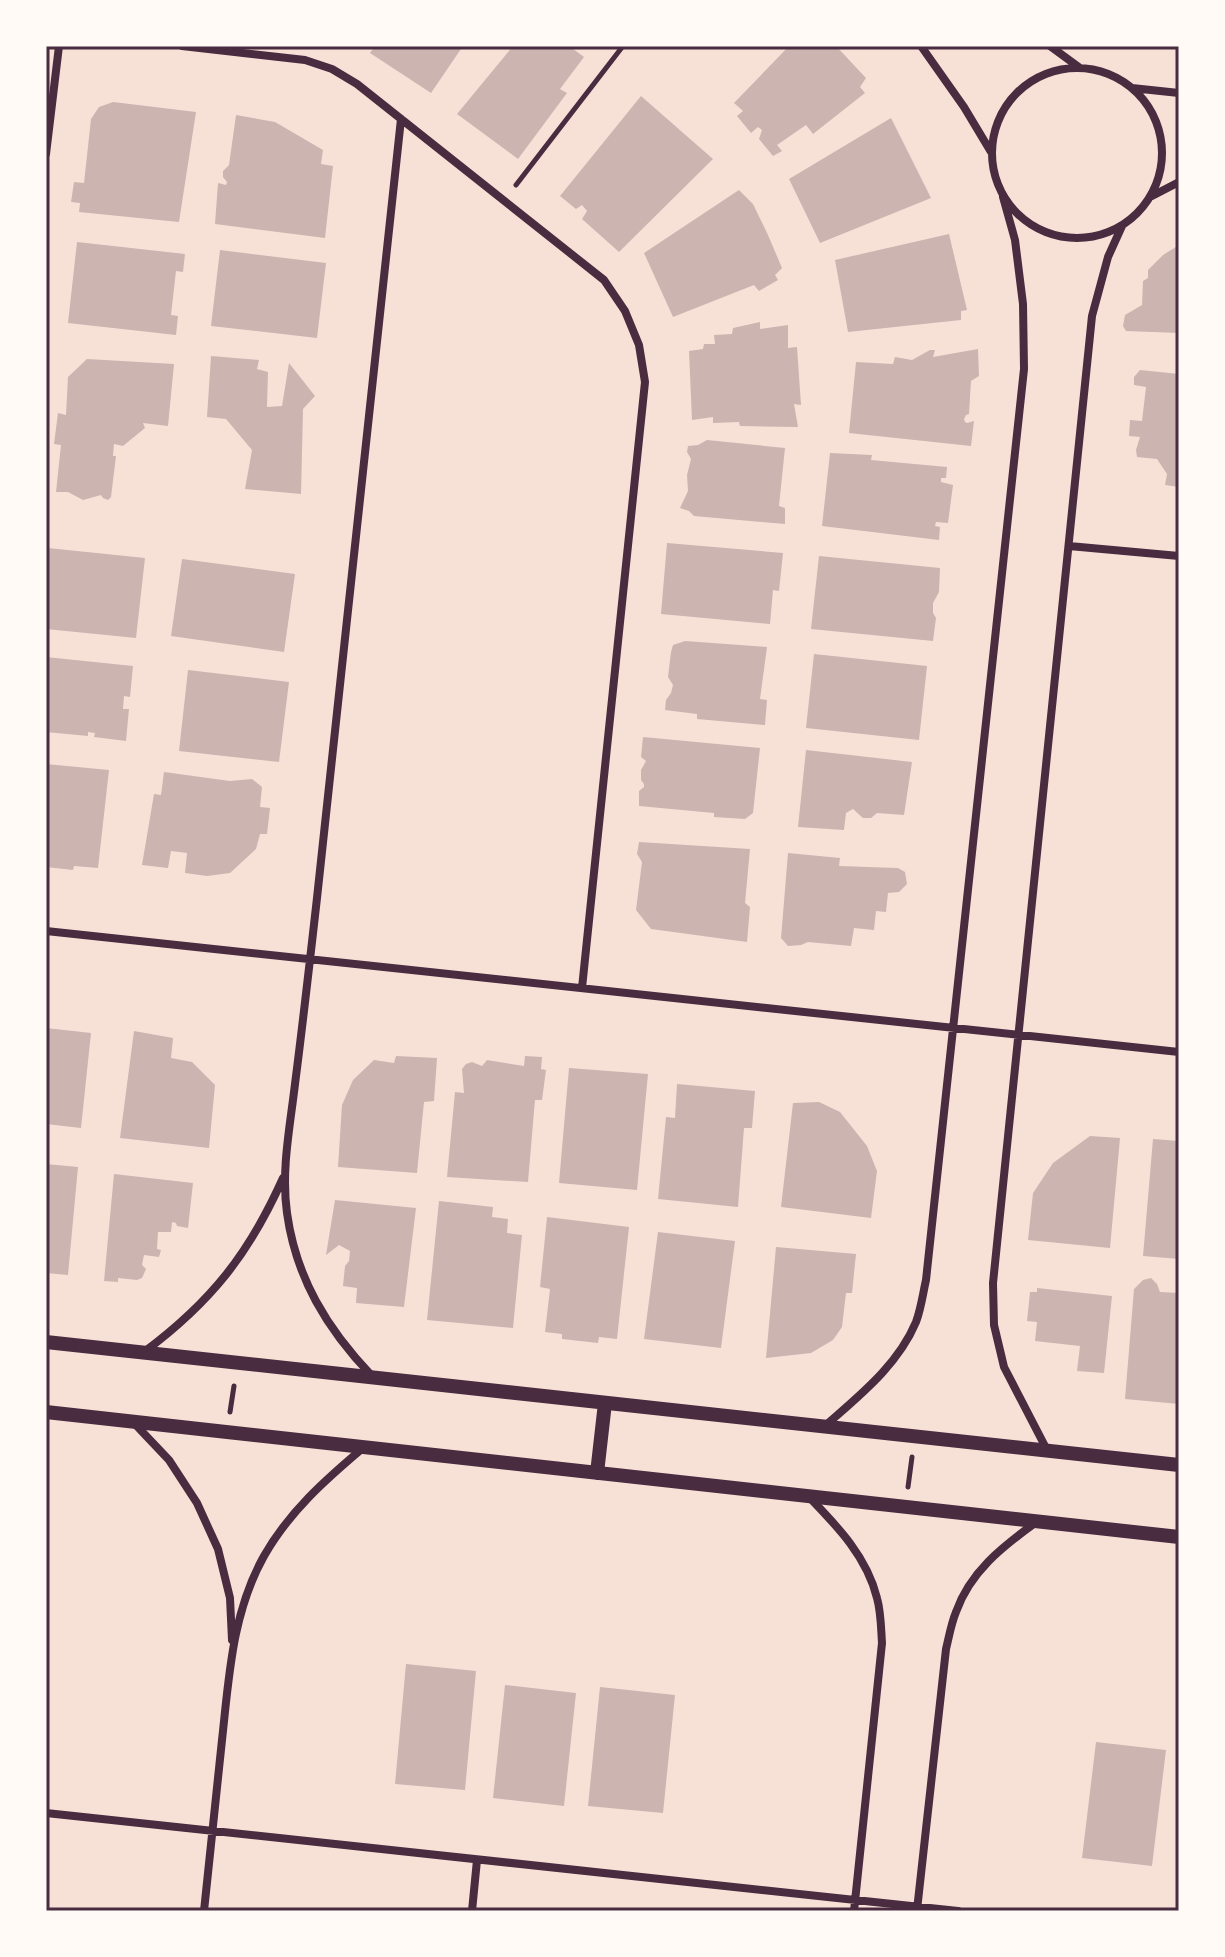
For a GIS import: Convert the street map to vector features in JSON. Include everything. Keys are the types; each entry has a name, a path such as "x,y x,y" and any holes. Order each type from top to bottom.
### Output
{"street":[{"path":"46,154 59,46"},
{"path":"182,46 305,60 332,69 357,84 604,280 625,311 635,334 645,382 582,988"},
{"path":"921,46 991,152"},
{"path":"1050,46 1081,68"},
{"path":"825,1427 895,1360 916,1322 926,1280 1024,369 1023,304 1015,240 994,176 991,152 994,130 1003,109 1018,91 1037,78 1058,70 1081,68 1108,74 1132,88 1148,105 1159,127 1163,151 1160,174 1151,196 1138,213 1122,226 1102,235 1079,238 1057,236 1027,222 1003,197"},
{"path":"1132,88 1179,93"},
{"path":"373,1376 325,1319 308,1286 292,1239 284,1177 401,119"},
{"path":"1151,196 1179,182"},
{"path":"1048,1451 1004,1367 994,1325 993,1283 1092,316 1108,257 1122,226"},
{"path":"1069,546 1179,556"},
{"path":"46,931 1179,1052"},
{"path":"143,1352 173,1330 227,1276 262,1223 284,1177"},
{"path":"46,1342 1179,1465"},
{"path":"597,1473 605,1403"},
{"path":"46,1412 1179,1537"},
{"path":"133,1422 169,1460 197,1503 218,1549 230,1598 232,1649"},
{"path":"204,1911 232,1649 244,1601 270,1546 290,1516 324,1480 363,1447"},
{"path":"810,1497 862,1559 878,1598 882,1643 854,1911"},
{"path":"918,1909 946,1649 956,1611 975,1576 1003,1546 1037,1522"},
{"path":"46,1813 958,1911"},
{"path":"472,1911 477,1860"}],"path":[{"path":"504,201 623,46"},
{"path":"228,1432 237,1362"},
{"path":"906,1508 915,1436"}],"building":[{"path":"375,46 463,46 431,93 370,53"},
{"path":"513,46 569,46 584,57 560,89 567,93 518,159 457,114"},
{"path":"789,46 836,46 866,78 860,87 865,93 813,134 806,125 777,145 782,151 773,156 759,139 762,130 758,127 751,133 737,116 743,111 734,103"},
{"path":"641,96 713,159 619,252 582,219 587,211 582,205 576,209 560,196"},
{"path":"113,102 196,112 179,222 79,212 80,203 71,202 74,182 84,183 91,119 99,107"},
{"path":"236,115 275,122 323,150 321,164 333,166 325,238 215,224 218,183 226,185 227,182 223,171 229,165"},
{"path":"891,118 931,198 820,243 789,179"},
{"path":"739,190 753,204 768,235 782,268 775,275 778,280 759,291 754,285 673,317 644,253"},
{"path":"949,234 967,310 961,311 961,320 848,332 835,260"},
{"path":"77,242 185,254 183,272 176,271 171,315 178,316 176,335 68,323"},
{"path":"1179,245 1179,333 1126,331 1123,326 1125,315 1142,305 1143,281 1148,278 1148,270"},
{"path":"220,250 326,263 317,338 211,326"},
{"path":"760,322 760,329 788,325 788,348 797,347 801,405 794,404 798,427 713,423 713,417 692,420 689,351 703,349 704,344 715,344 714,335 732,334 733,328"},
{"path":"978,349 979,376 971,381 969,414 964,419 967,423 974,421 971,446 849,433 856,362 893,364 895,357 912,360 930,350 935,350 933,357"},
{"path":"211,356 259,360 257,369 268,372 267,407 282,406 289,363 315,396 303,409 301,494 245,489 252,450 226,419 207,417"},
{"path":"87,359 174,364 168,426 143,423 145,428 123,446 114,444 113,456 116,456 111,497 108,500 101,495 83,500 68,492 56,492 61,445 54,444 58,413 66,415 68,377"},
{"path":"1140,370 1179,374 1179,487 1165,485 1167,474 1157,459 1137,457 1140,437 1129,436 1130,420 1142,421 1146,387 1134,385 1134,377"},
{"path":"707,440 785,448 779,506 785,508 785,524 694,516 680,508 688,491 687,475 691,459 688,446"},
{"path":"830,453 872,455 871,460 947,467 946,478 941,478 941,482 953,485 948,523 936,522 935,526 940,527 939,540 822,526"},
{"path":"667,543 783,553 779,591 773,590 770,624 661,614"},
{"path":"48,548 145,558 136,638 46,629"},
{"path":"819,556 940,568 939,592 933,603 936,618 933,641 811,629"},
{"path":"182,559 295,574 284,652 171,636"},
{"path":"685,641 767,647 760,699 767,700 765,725 697,719 697,714 665,710 673,685 668,677 673,645"},
{"path":"814,654 927,666 919,740 806,728"},
{"path":"46,657 133,666 130,697 124,696 123,709 129,709 126,741 94,737 95,733 88,732 88,736 46,732"},
{"path":"188,670 289,682 279,762 179,751"},
{"path":"643,737 760,748 753,813 745,819 639,806 639,791 644,787 641,770 646,761 641,757"},
{"path":"806,750 912,762 904,815 877,813 871,818 863,818 853,809 846,813 844,830 798,827"},
{"path":"46,764 109,770 98,868 74,866 73,870 46,867"},
{"path":"164,772 230,781 252,779 262,787 260,807 270,808 267,834 260,834 256,849 230,873 207,876 185,873 187,853 171,851 168,868 142,865 154,794 161,795"},
{"path":"639,842 750,849 745,903 750,907 747,942 651,929 636,910 642,862 637,854"},
{"path":"788,853 840,858 839,866 898,868 905,872 907,884 899,892 888,893 886,912 876,911 874,930 854,928 851,946 808,942 788,946 781,938"},
{"path":"46,1028 91,1033 81,1128 46,1124"},
{"path":"134,1031 173,1038 171,1058 192,1062 215,1085 209,1148 120,1138"},
{"path":"396,1056 437,1058 434,1101 424,1102 417,1173 338,1167 342,1105 353,1080 374,1060 394,1063"},
{"path":"525,1056 542,1057 541,1069 546,1070 542,1100 535,1100 528,1182 447,1177 455,1092 464,1093 462,1069 472,1062 482,1066 487,1060 524,1066"},
{"path":"569,1068 648,1074 637,1190 559,1183"},
{"path":"677,1084 755,1091 752,1128 744,1128 738,1207 658,1199 666,1117 675,1118"},
{"path":"819,1102 840,1112 867,1146 877,1171 871,1218 781,1207 793,1103"},
{"path":"1090,1136 1120,1138 1110,1248 1028,1240 1033,1193 1053,1163"},
{"path":"1153,1139 1179,1141 1179,1259 1143,1256"},
{"path":"46,1164 78,1167 68,1275 46,1273"},
{"path":"114,1174 193,1183 188,1228 172,1222 171,1232 158,1232 159,1257 144,1255 142,1265 146,1269 142,1278 137,1280 118,1278 118,1282 104,1281"},
{"path":"335,1200 416,1208 404,1307 356,1303 357,1288 343,1286 350,1251 339,1245 326,1255"},
{"path":"439,1201 493,1207 492,1217 508,1219 507,1233 522,1235 513,1328 427,1320"},
{"path":"547,1217 629,1227 617,1339 599,1337 598,1343 562,1339 562,1334 545,1332 550,1289 540,1287"},
{"path":"658,1232 735,1241 721,1348 644,1339"},
{"path":"776,1247 856,1254 852,1293 846,1293 842,1327 833,1340 811,1353 766,1358"},
{"path":"1151,1278 1160,1292 1179,1293 1179,1404 1125,1399 1134,1289 1143,1280"},
{"path":"1037,1288 1112,1296 1104,1373 1077,1371 1080,1346 1035,1341 1037,1322 1027,1321 1030,1292 1037,1292"},
{"path":"406,1664 476,1671 465,1790 395,1784"},
{"path":"505,1685 576,1693 564,1806 493,1798"},
{"path":"600,1687 675,1695 663,1813 588,1806"},
{"path":"1096,1742 1166,1750 1152,1866 1082,1858"}]}
